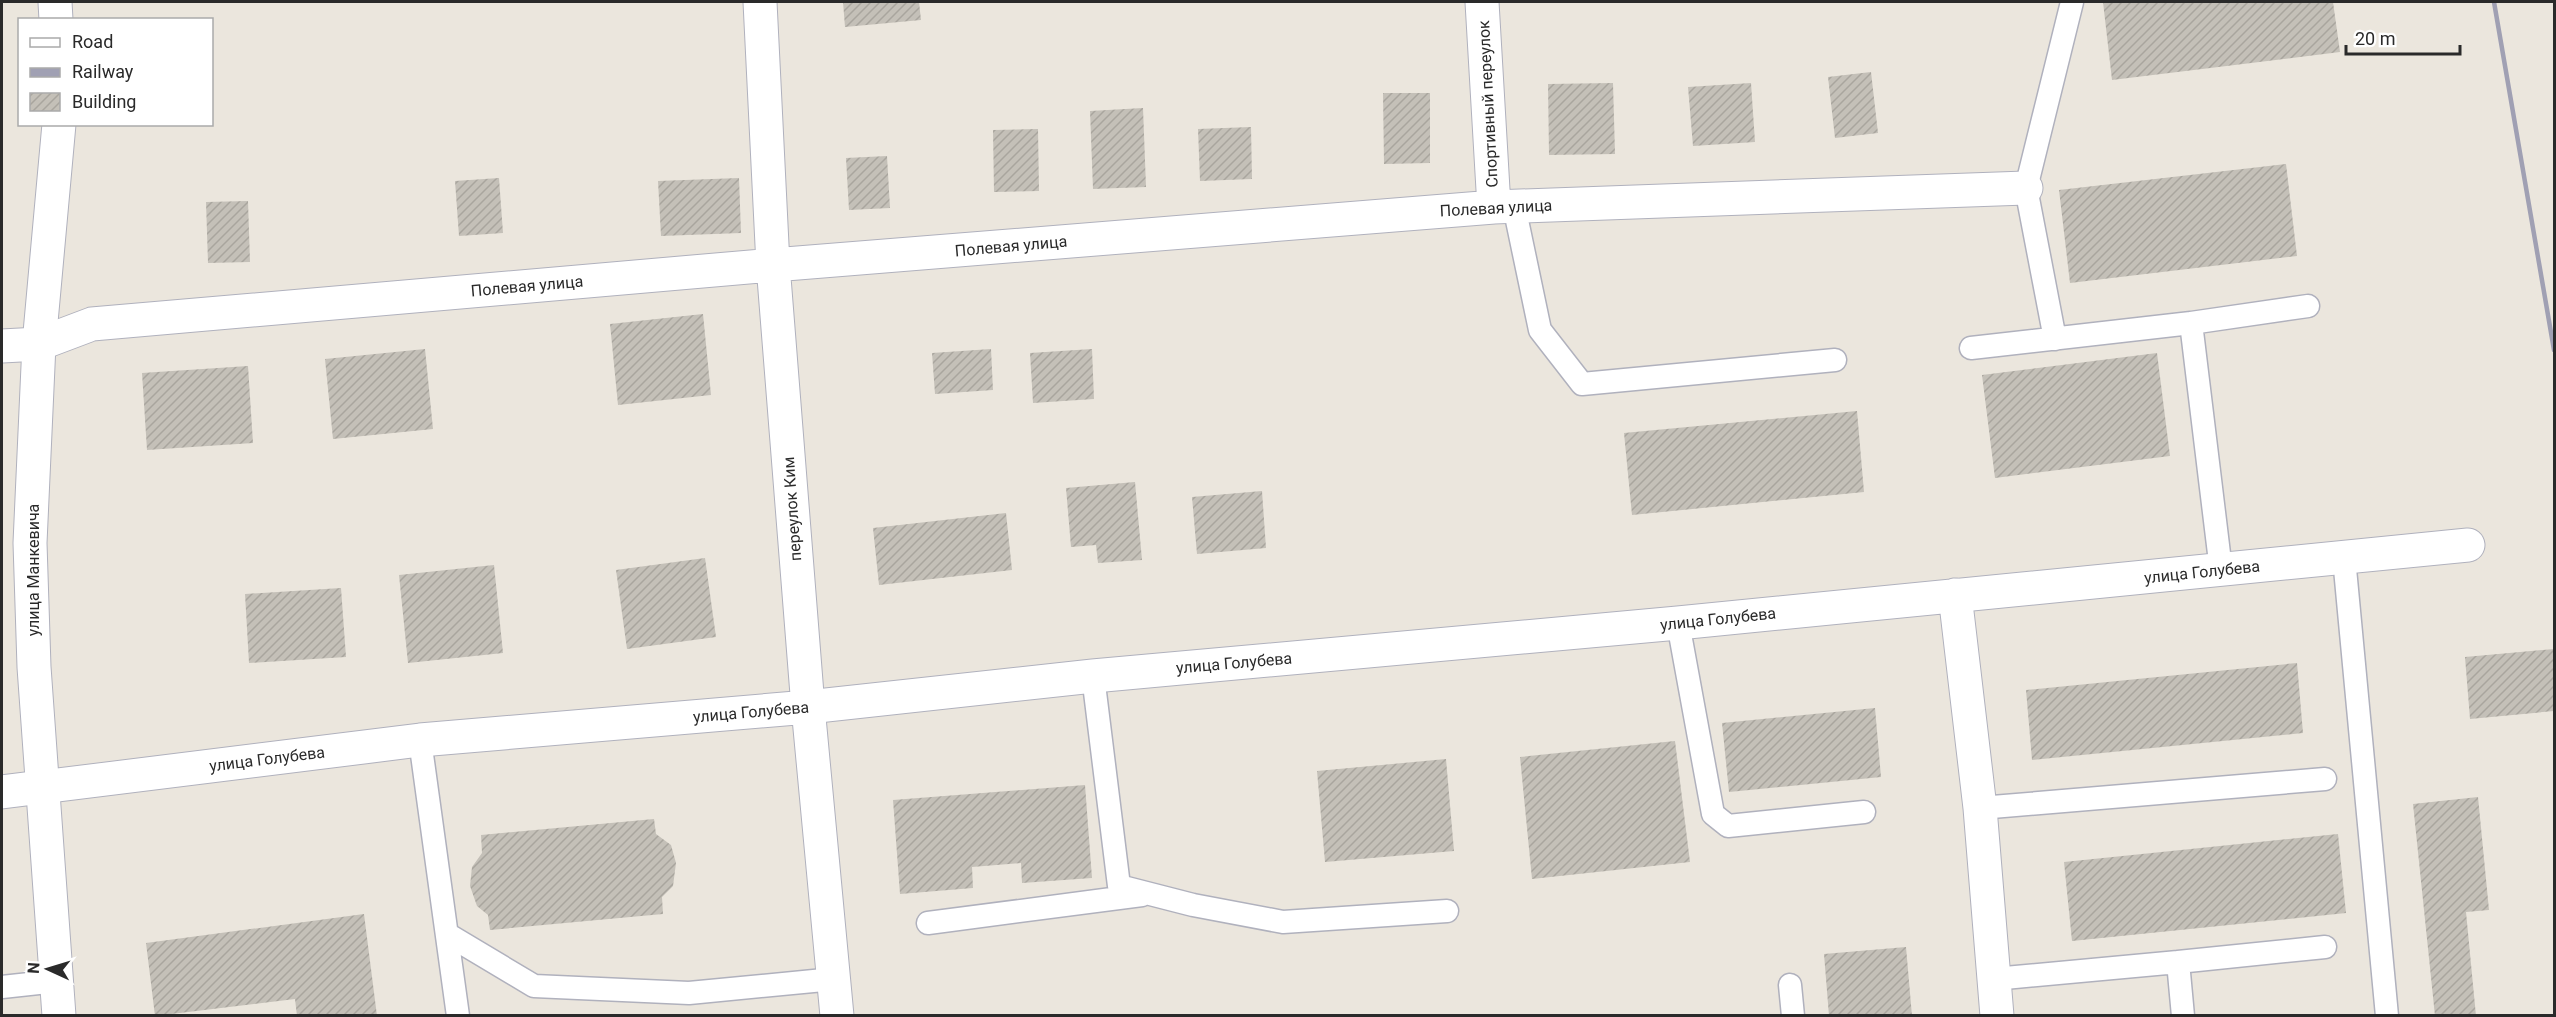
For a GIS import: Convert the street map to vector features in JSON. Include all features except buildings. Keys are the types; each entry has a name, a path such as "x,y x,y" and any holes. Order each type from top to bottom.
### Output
{"street":[{"path":"55,2 56,18"},
{"name":"переулок Ким","path":"760,2 773,265 808,707 837,1016"},
{"name":"Спортивный переулок","path":"1482,2 1504,206"},
{"name":"улица Манкевича","path":"59,126 39,344 30,543 34,667 59,1016"},
{"name":"Полевая улица","path":"2,346 39,344 92,324 773,265 1504,206 2026,188"},
{"name":"улица Голубева","path":"2,792 420,740 808,707 1093,676 1678,623 2468,545"},
{"path":"1955,596 1980,808 1997,1016"}],"lane":[{"path":"2055,339 2026,188 2072,2"},
{"path":"1504,206 1540,330 1582,384 1835,360"},
{"path":"1971,348 2191,323 2308,306"},
{"path":"2191,323 2221,570"},
{"path":"2344,558 2387,1016"},
{"path":"1678,623 1713,814 1728,826 1863,812"},
{"path":"1093,676 1119,886 1283,922 1447,911"},
{"path":"420,740 458,1016"},
{"path":"1980,808 2325,779"},
{"path":"928,922 1152,894"},
{"path":"447,934 534,986 689,993 834,979"},
{"path":"1994,979 2325,947"},
{"path":"2178,962 2183,1016"},
{"path":"2,987 57,981"},
{"path":"1790,985 1793,1016"}],"railway":[{"path":"2494,2 2554,350"}]}
